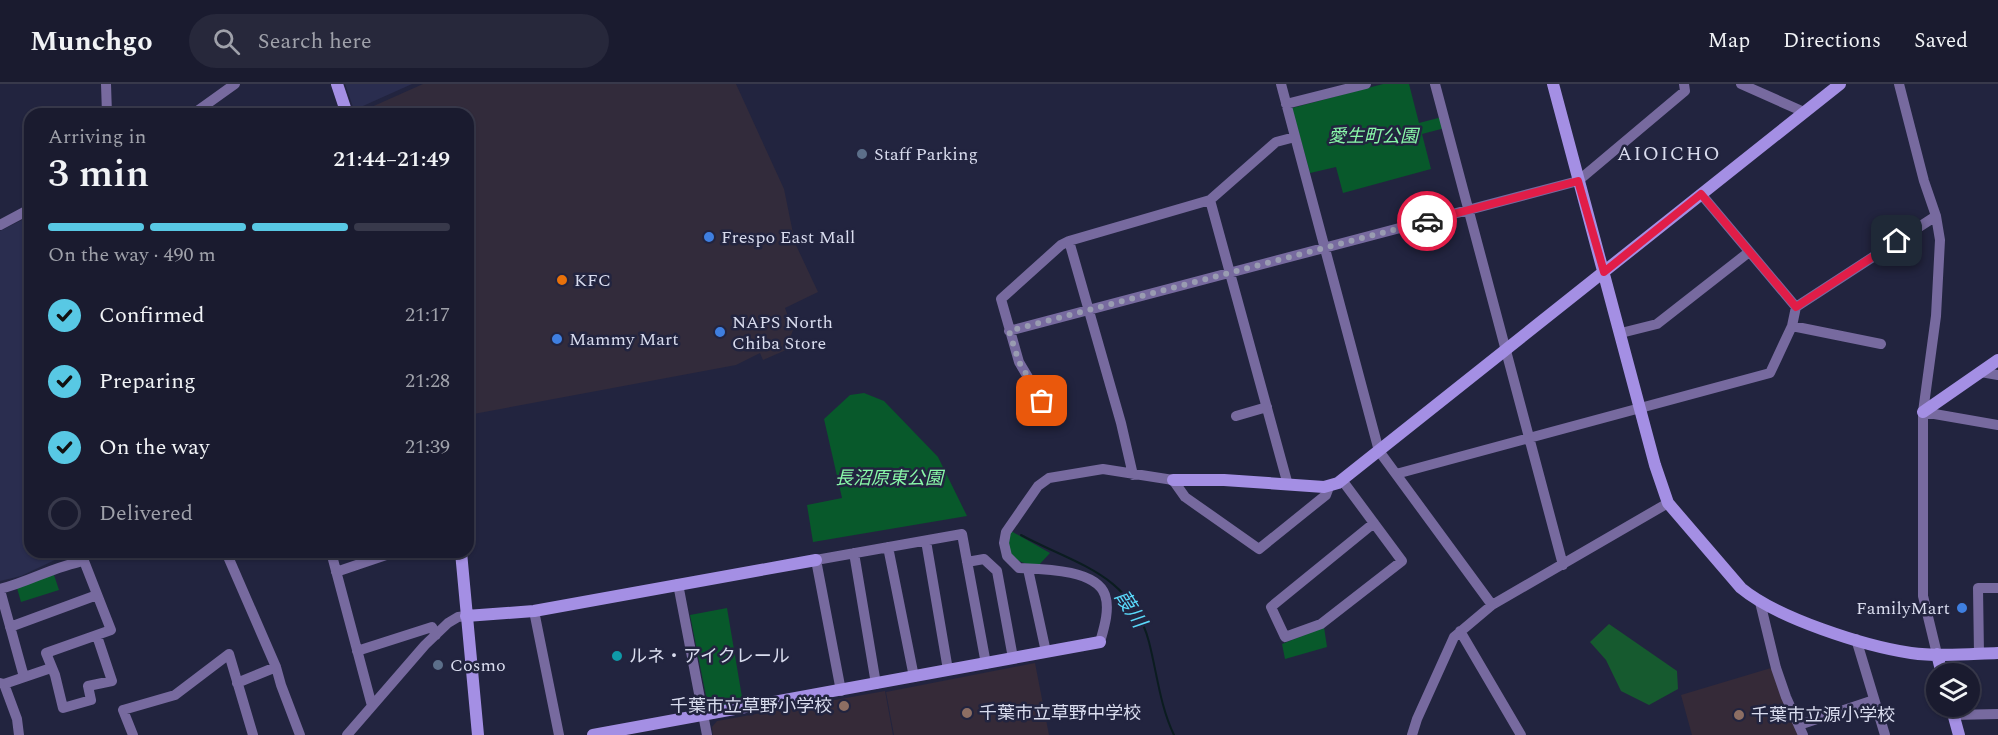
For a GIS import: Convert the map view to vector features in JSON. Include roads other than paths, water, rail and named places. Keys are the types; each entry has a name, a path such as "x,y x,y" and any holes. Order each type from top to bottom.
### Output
{"street":[{"path":"106,84 107,108"},
{"path":"201,108 233,84"},
{"path":"337,84 345,108"},
{"path":"1281,84 1379,451 1492,605"},
{"path":"1286,104 1366,84"},
{"path":"1435,84 1563,565"},
{"path":"1553,84 1661,486 1668,503 1732,578 1760,602 1786,615 1856,639 1911,653 1998,653"},
{"path":"1009,331 1578,181 1685,91 1684,84"},
{"path":"1741,84 1804,112"},
{"path":"593,735 1100,642 1107,608 1106,597 1102,589 1078,576 1048,569 1019,568 1007,556 1004,543 1011,524 1038,486 1049,478 1063,474 1103,470 1173,480 1224,480 1329,487 1342,480 1379,451 1840,84"},
{"path":"1899,84 1924,181 1936,216 1940,240 1936,316 1923,412 1923,596 1939,663"},
{"path":"1054,421 1019,362 1000,299 1061,245 1210,200 1276,142 1295,137"},
{"path":"1701,194 1796,307"},
{"path":"1210,200 1288,485"},
{"path":"0,225 24,212"},
{"path":"1396,474 1770,373 1792,326 1796,307 1936,216"},
{"path":"1069,241 1121,423 1133,475"},
{"path":"1620,333 1657,324 1749,252"},
{"path":"1792,326 1881,344"},
{"path":"1923,412 1998,360"},
{"path":"1981,372 1998,375"},
{"path":"1236,416 1267,407"},
{"path":"1923,412 1998,425"},
{"path":"1173,480 1185,497 1258,549 1326,495 1329,487"},
{"path":"1342,480 1374,523 1402,561 1320,624 1285,637 1271,607 1374,523"},
{"path":"1412,735 1454,637 1460,631 1492,605 1668,503"},
{"path":"347,735 436,635 458,617 534,611 962,534 986,664"},
{"path":"926,541 948,670"},
{"path":"888,547 914,677"},
{"path":"854,553 876,684"},
{"path":"228,558 276,668 280,686 300,735"},
{"path":"332,558 372,706"},
{"path":"336,572 377,558"},
{"path":"461,558 478,735"},
{"path":"967,562 984,559 997,571 1013,658"},
{"path":"816,560 841,691"},
{"path":"24,677 0,590 65,564 84,561 111,630 46,653 63,708 91,700 88,686 112,681 97,636"},
{"path":"1028,569 1046,652"},
{"path":"678,584 707,735"},
{"path":"1979,654 1978,588 1998,588"},
{"path":"10,627 97,595"},
{"path":"1760,602 1776,668 1801,730 1875,700"},
{"path":"534,611 559,735"},
{"path":"357,651 432,627 436,635"},
{"path":"1460,631 1521,735"},
{"path":"1856,639 1885,735"},
{"path":"133,735 123,710 175,695 229,654 254,735"},
{"path":"19,735 17,719 2,683 51,668"},
{"path":"237,683 276,668"},
{"path":"1980,713 1998,714"},
{"path":"1954,717 1959,735"}],"waterway":[{"name":"葭川","path":"1021,535 1080,563 1115,585 1129,600 1141,619 1149,642 1162,701 1174,735"}],"place":[{"name":"Staff Parking","path":"862,154"},
{"name":"Frespo East Mall","path":"709,237"},
{"name":"KFC","path":"562,280"},
{"name":"NAPS North Chiba Store","path":"720,332"},
{"name":"Mammy Mart","path":"557,339"},
{"name":"FamilyMart","path":"1962,608"},
{"name":"ルネ・アイクレール","path":"617,656"},
{"name":"Cosmo","path":"438,665"},
{"name":"千葉市立草野小学校","path":"844,706"},
{"name":"千葉市立草野中学校","path":"967,713"},
{"name":"千葉市立源小学校","path":"1739,715"}],"district":[{"name":"AIOICHO","path":"1669,154"}],"park label":[{"name":"愛生町公園","path":"1373,136"},
{"name":"長沼原東公園","path":"889,478"}]}
